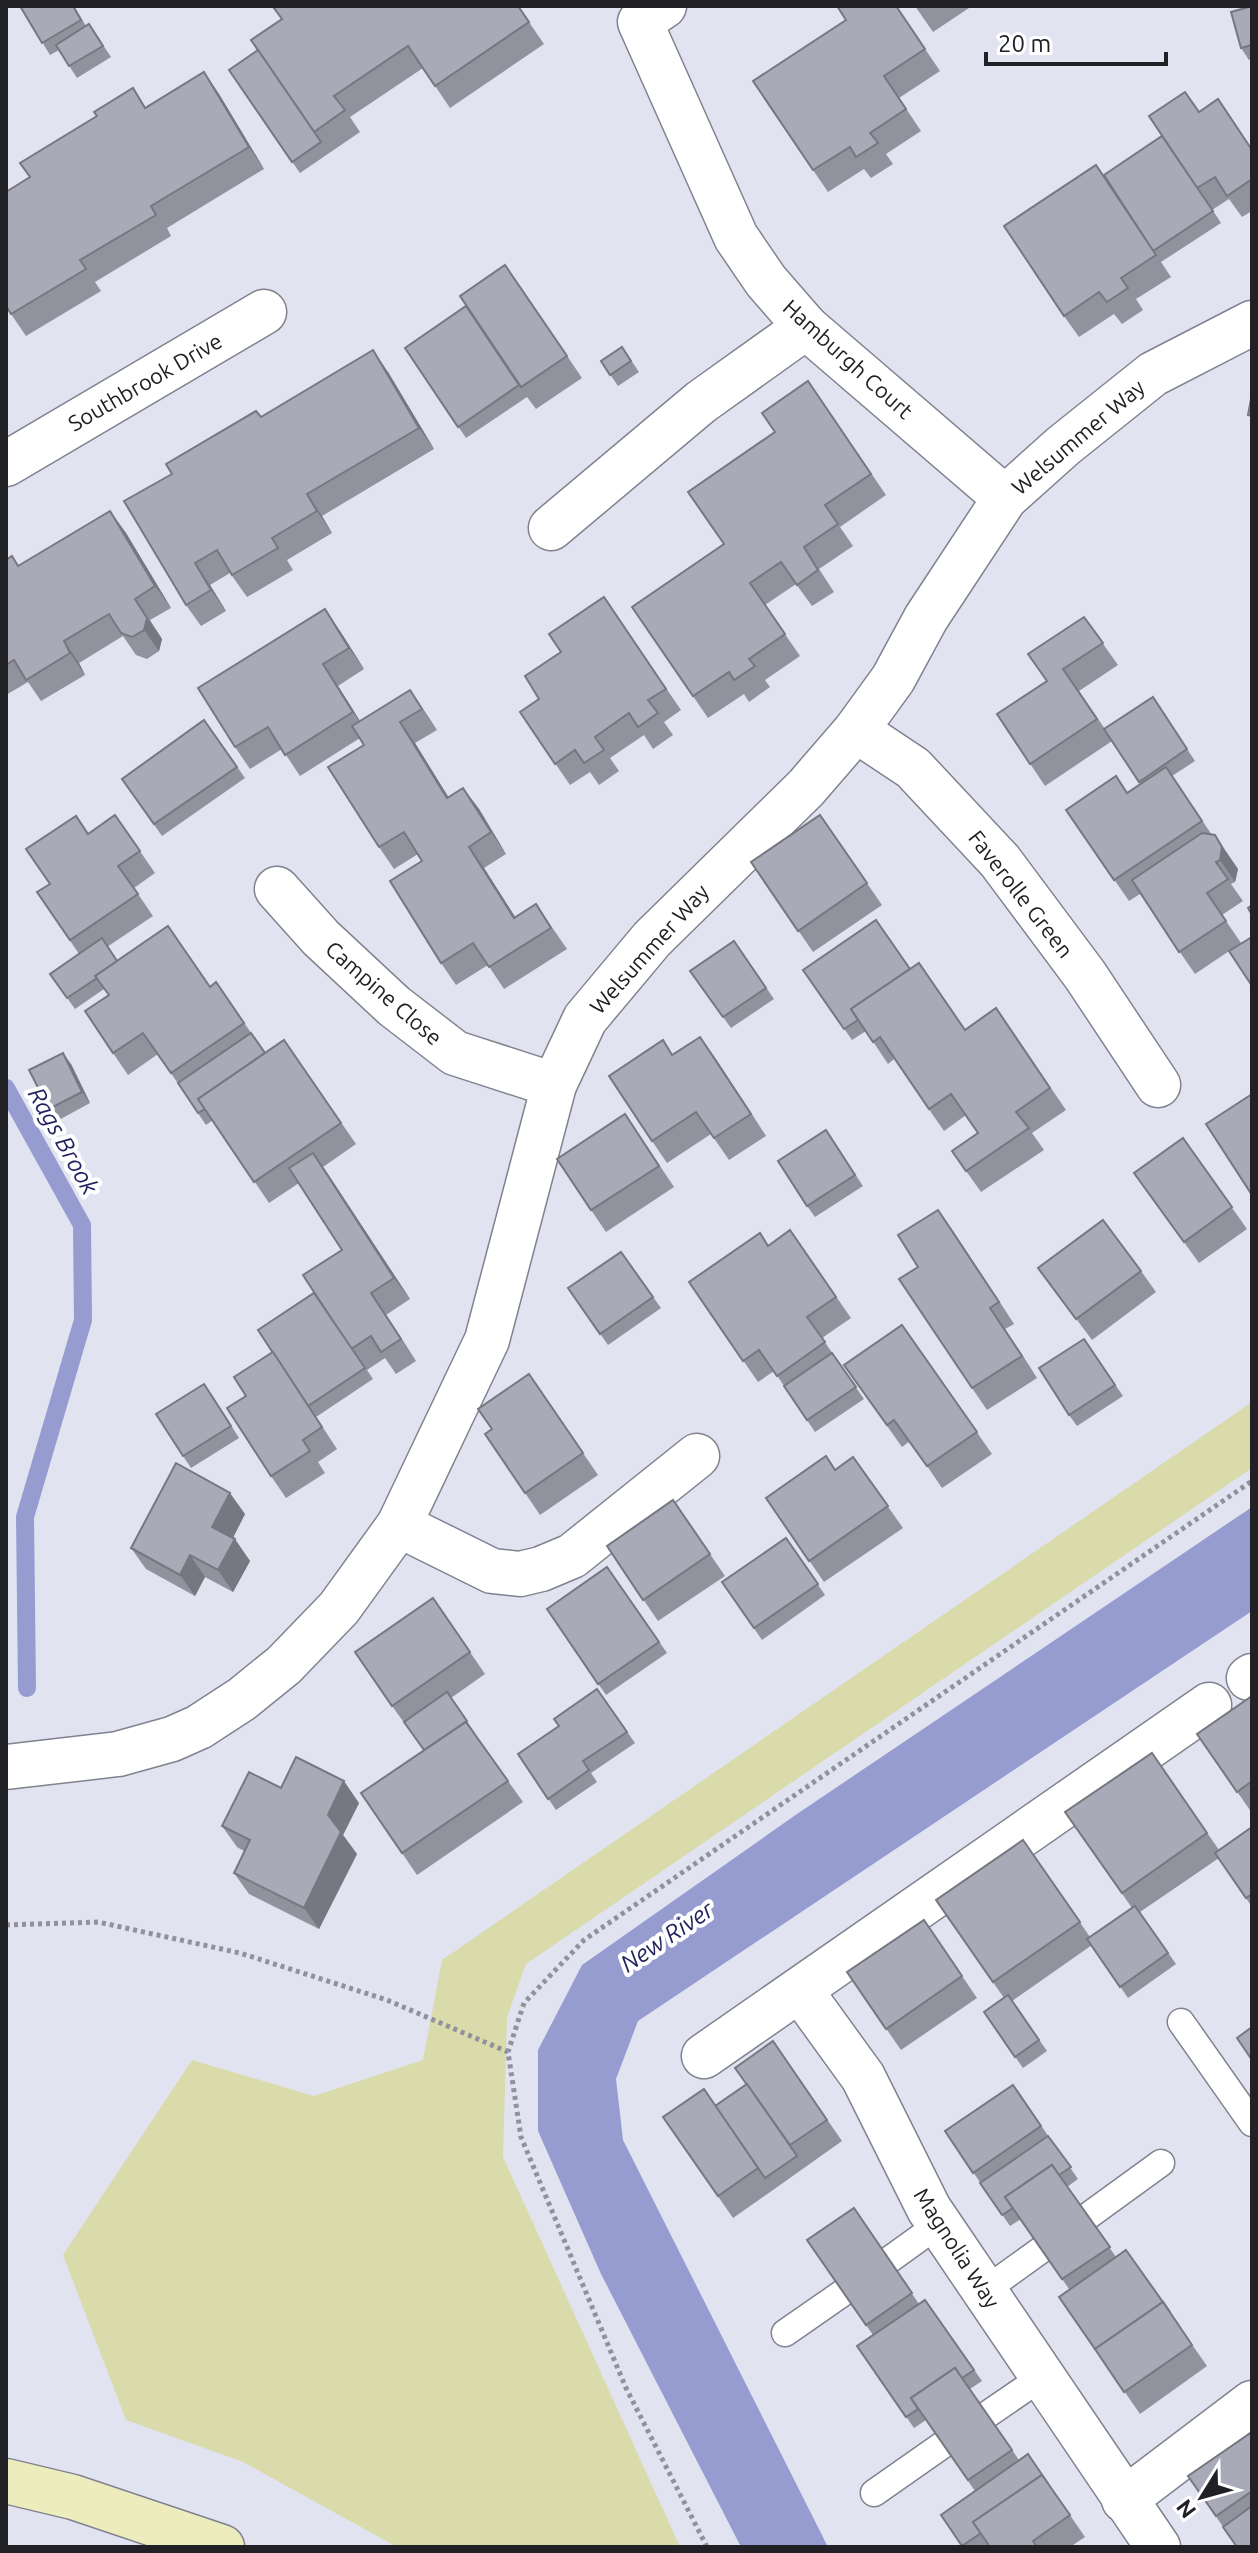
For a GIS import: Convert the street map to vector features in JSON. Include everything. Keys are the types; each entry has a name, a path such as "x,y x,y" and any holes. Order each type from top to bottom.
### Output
{"main road":[{"path":"6,2481 73,2497 222,2547"}],"street":[{"name":"Hamburgh Court","path":"643,11 736,237 766,281 806,327 1005,498"},
{"name":"Southbrook Drive","path":"13,445 264,312"},
{"name":"Welsummer Way","path":"6,1767 118,1754 172,1739 199,1727 242,1699 284,1665 339,1608 399,1525 487,1340 554,1085 585,1019 652,939 806,788 856,730 893,679 926,618 1005,498 1086,426 1153,374 1252,323"},
{"path":"551,528 701,402 806,327"},
{"name":"Faverolle Green","path":"856,730 913,768 1000,861 1085,975 1158,1085"},
{"name":"Campine Close","path":"277,889 321,938 394,1006 455,1053 554,1085"},
{"path":"399,1525 492,1571 520,1574 572,1556 697,1456"},
{"path":"704,2056 1209,1705"},
{"name":"Magnolia Way","path":"800,1990 863,2077 882,2110 910,2174 939,2224 1158,2547"},
{"path":"1124,2500 1252,2403"}],"lane":[{"path":"1181,2022 1252,2123"},
{"path":"1088,2216 1161,2163"},
{"path":"889,2260 939,2224"},
{"path":"984,2291 1041,2250"},
{"path":"785,2333 844,2292"},
{"path":"988,2414 1042,2377"},
{"path":"874,2493 944,2444"}],"path":[{"path":"6,1925 98,1922 240,1953 387,2000 508,2052"}],"green space":[{"path":"1252,1402 1252,1468 526,1964 507,2017 503,2157 680,2547 397,2547 243,2462 126,2420 63,2255 192,2060 314,2096 423,2060 442,1960"}],"water":[{"name":"New River","path":"1252,1507 1252,1611 638,2021 616,2079 623,2140 828,2547 741,2547 601,2274 538,2131 538,2050 582,1965 797,1814"}],"building":[{"path":"20,6 73,6 81,20 42,43"},
{"path":"518,6 529,22 435,86 408,46 334,96 345,110 314,132 251,40 282,19 274,8"},
{"path":"837,6 896,6 925,49 884,76 906,109 870,133 878,143 856,157 850,147 813,170 753,81 846,20"},
{"path":"1252,6 1252,45 1241,48 1231,12"},
{"path":"89,24 103,46 69,66 56,45"},
{"path":"258,50 321,142 292,162 229,70"},
{"path":"204,72 249,147 151,206 156,215 80,260 86,269 11,314 6,306 6,192 30,177 20,163 97,116 94,112 133,88 145,108"},
{"path":"1185,92 1199,112 1218,99 1252,150 1252,179 1227,196 1215,177 1197,188 1149,116"},
{"path":"1162,136 1213,211 1153,251 1104,175"},
{"path":"1096,165 1156,255 1121,278 1128,288 1107,302 1099,292 1064,316 1004,226"},
{"path":"505,265 567,356 521,387 460,296"},
{"path":"466,306 519,385 458,427 405,348"},
{"path":"622,347 631,361 610,375 601,361"},
{"path":"373,350 419,428 307,494 317,511 272,538 278,548 232,575 217,550 195,563 211,590 186,605 124,501 172,474 166,464 256,411 261,417"},
{"path":"808,381 871,474 825,505 838,524 804,547 818,570 797,585 781,562 750,583 785,634 749,659 755,666 734,680 729,672 693,696 632,607 724,544 688,492 775,432 762,413"},
{"path":"1252,394 1252,416 1248,415"},
{"path":"110,511 155,586 135,599 147,618 144,630 132,637 121,633 109,614 64,641 70,653 26,680 14,660 6,665 6,560 12,556 18,566"},
{"path":"604,597 666,689 648,700 658,713 638,727 629,713 595,737 604,750 584,763 575,750 555,764 520,712 539,699 525,676 561,652 549,634"},
{"path":"325,609 349,648 323,664 353,712 285,755 268,727 235,747 198,688"},
{"path":"1084,617 1103,643 1063,669 1097,719 1030,764 997,714 1047,681 1028,654"},
{"path":"410,690 422,709 400,722 447,798 463,788 491,832 469,847 514,918 536,904 551,928 489,967 473,943 441,963 390,881 422,861 404,832 379,847 328,767 364,745 352,726"},
{"path":"1153,697 1187,749 1139,782 1104,729"},
{"path":"204,720 237,767 154,824 122,779"},
{"path":"1166,767 1202,821 1114,880 1066,810 1116,776 1127,793"},
{"path":"115,815 140,851 118,866 138,894 70,940 37,892 50,884 26,849 76,816 88,834"},
{"path":"820,815 867,883 798,931 751,862"},
{"path":"1202,833 1215,835 1222,847 1220,860 1216,862 1228,879 1207,893 1226,921 1179,952 1132,880"},
{"path":"876,920 910,969 851,1009 858,1020 844,1029 803,970"},
{"path":"168,926 210,987 216,982 244,1023 171,1073 143,1033 113,1053 85,1011 109,995 95,976"},
{"path":"1252,937 1252,986 1229,951"},
{"path":"102,938 117,961 67,998 50,974"},
{"path":"734,941 766,988 723,1017 690,971"},
{"path":"919,963 965,1030 996,1008 1050,1088 1016,1112 1029,1128 966,1171 952,1151 978,1133 951,1094 929,1109 880,1037 873,1042 851,1009"},
{"path":"251,1033 265,1053 198,1099 205,1109 198,1113 178,1083"},
{"path":"700,1037 751,1114 714,1138 696,1112 652,1141 609,1076 663,1040 672,1055"},
{"path":"284,1040 341,1123 254,1182 198,1099"},
{"path":"63,1053 82,1092 49,1109 29,1070"},
{"path":"1252,1094 1252,1195 1206,1124"},
{"path":"625,1114 659,1166 591,1210 557,1159"},
{"path":"826,1130 855,1175 807,1206 778,1161"},
{"path":"1183,1138 1232,1207 1184,1242 1134,1173"},
{"path":"313,1153 394,1278 371,1293 401,1339 381,1352 371,1336 351,1349 303,1275 342,1250 289,1168"},
{"path":"938,1210 999,1302 990,1308 1022,1356 972,1388 899,1279 918,1267 898,1235"},
{"path":"1103,1220 1141,1271 1076,1319 1038,1268"},
{"path":"790,1230 836,1297 807,1317 825,1342 777,1376 759,1350 743,1361 689,1282 760,1233 768,1246"},
{"path":"621,1252 653,1297 600,1334 568,1288"},
{"path":"314,1293 365,1368 308,1406 258,1330"},
{"path":"902,1325 977,1432 927,1466 894,1420 887,1425 844,1365"},
{"path":"1084,1339 1115,1385 1069,1415 1039,1368"},
{"path":"273,1352 322,1427 303,1440 310,1451 271,1476 227,1408 246,1396 234,1377"},
{"path":"832,1353 856,1387 807,1420 784,1386"},
{"path":"529,1374 583,1453 525,1493 485,1434 492,1429 478,1409"},
{"path":"204,1384 231,1426 183,1456 156,1414"},
{"path":"826,1456 835,1470 853,1457 888,1506 809,1561 766,1498"},
{"path":"176,1463 230,1493 212,1527 235,1539 218,1570 190,1555 180,1575 131,1548"},
{"path":"673,1500 710,1554 643,1600 607,1546"},
{"path":"786,1538 818,1584 754,1628 722,1582"},
{"path":"607,1567 659,1642 598,1684 547,1609"},
{"path":"433,1598 470,1652 392,1706 355,1652"},
{"path":"597,1689 627,1732 583,1761 589,1770 548,1799 518,1754 559,1726 554,1719"},
{"path":"447,1692 467,1721 424,1750 404,1722"},
{"path":"1252,1696 1252,1781 1237,1792 1197,1734"},
{"path":"466,1722 508,1781 402,1853 361,1793"},
{"path":"1152,1753 1207,1833 1122,1893 1065,1812"},
{"path":"296,1757 344,1781 328,1815 341,1832 304,1908 234,1873 250,1840 222,1826 249,1772 281,1788"},
{"path":"1252,1827 1252,1894 1246,1898 1215,1853"},
{"path":"1023,1840 1080,1922 993,1982 936,1900"},
{"path":"1135,1906 1168,1953 1120,1987 1087,1939"},
{"path":"924,1920 962,1976 886,2029 847,1972"},
{"path":"1008,1995 1039,2040 1015,2057 984,2012"},
{"path":"1252,2027 1252,2060 1237,2038"},
{"path":"773,2041 827,2120 790,2145 735,2068"},
{"path":"747,2084 797,2156 765,2178 715,2106"},
{"path":"1013,2085 1041,2126 973,2173 945,2131"},
{"path":"704,2089 758,2168 718,2196 663,2117"},
{"path":"1048,2136 1071,2167 1059,2175 1052,2165 1005,2197 1013,2208 1002,2215 980,2183"},
{"path":"1052,2165 1110,2247 1062,2279 1005,2197"},
{"path":"854,2208 912,2293 866,2325 807,2240"},
{"path":"1126,2250 1163,2302 1095,2349 1059,2297"},
{"path":"925,2300 974,2370 962,2378 955,2368 911,2398 918,2409 906,2417 857,2346"},
{"path":"1163,2302 1192,2345 1124,2392 1095,2349"},
{"path":"955,2368 1012,2450 968,2480 911,2398"},
{"path":"1252,2432 1252,2491 1216,2516 1188,2476"},
{"path":"1028,2454 1049,2485 1042,2475 973,2522 981,2533 962,2546 941,2515"},
{"path":"1042,2475 1070,2515 1033,2541 1037,2547 990,2547 973,2522"},
{"path":"1252,2506 1252,2547 1237,2547 1223,2527"}],"waterway":[{"name":"Rags Brook","path":"6,1088 82,1225 83,1320 25,1517 27,1688"}]}
